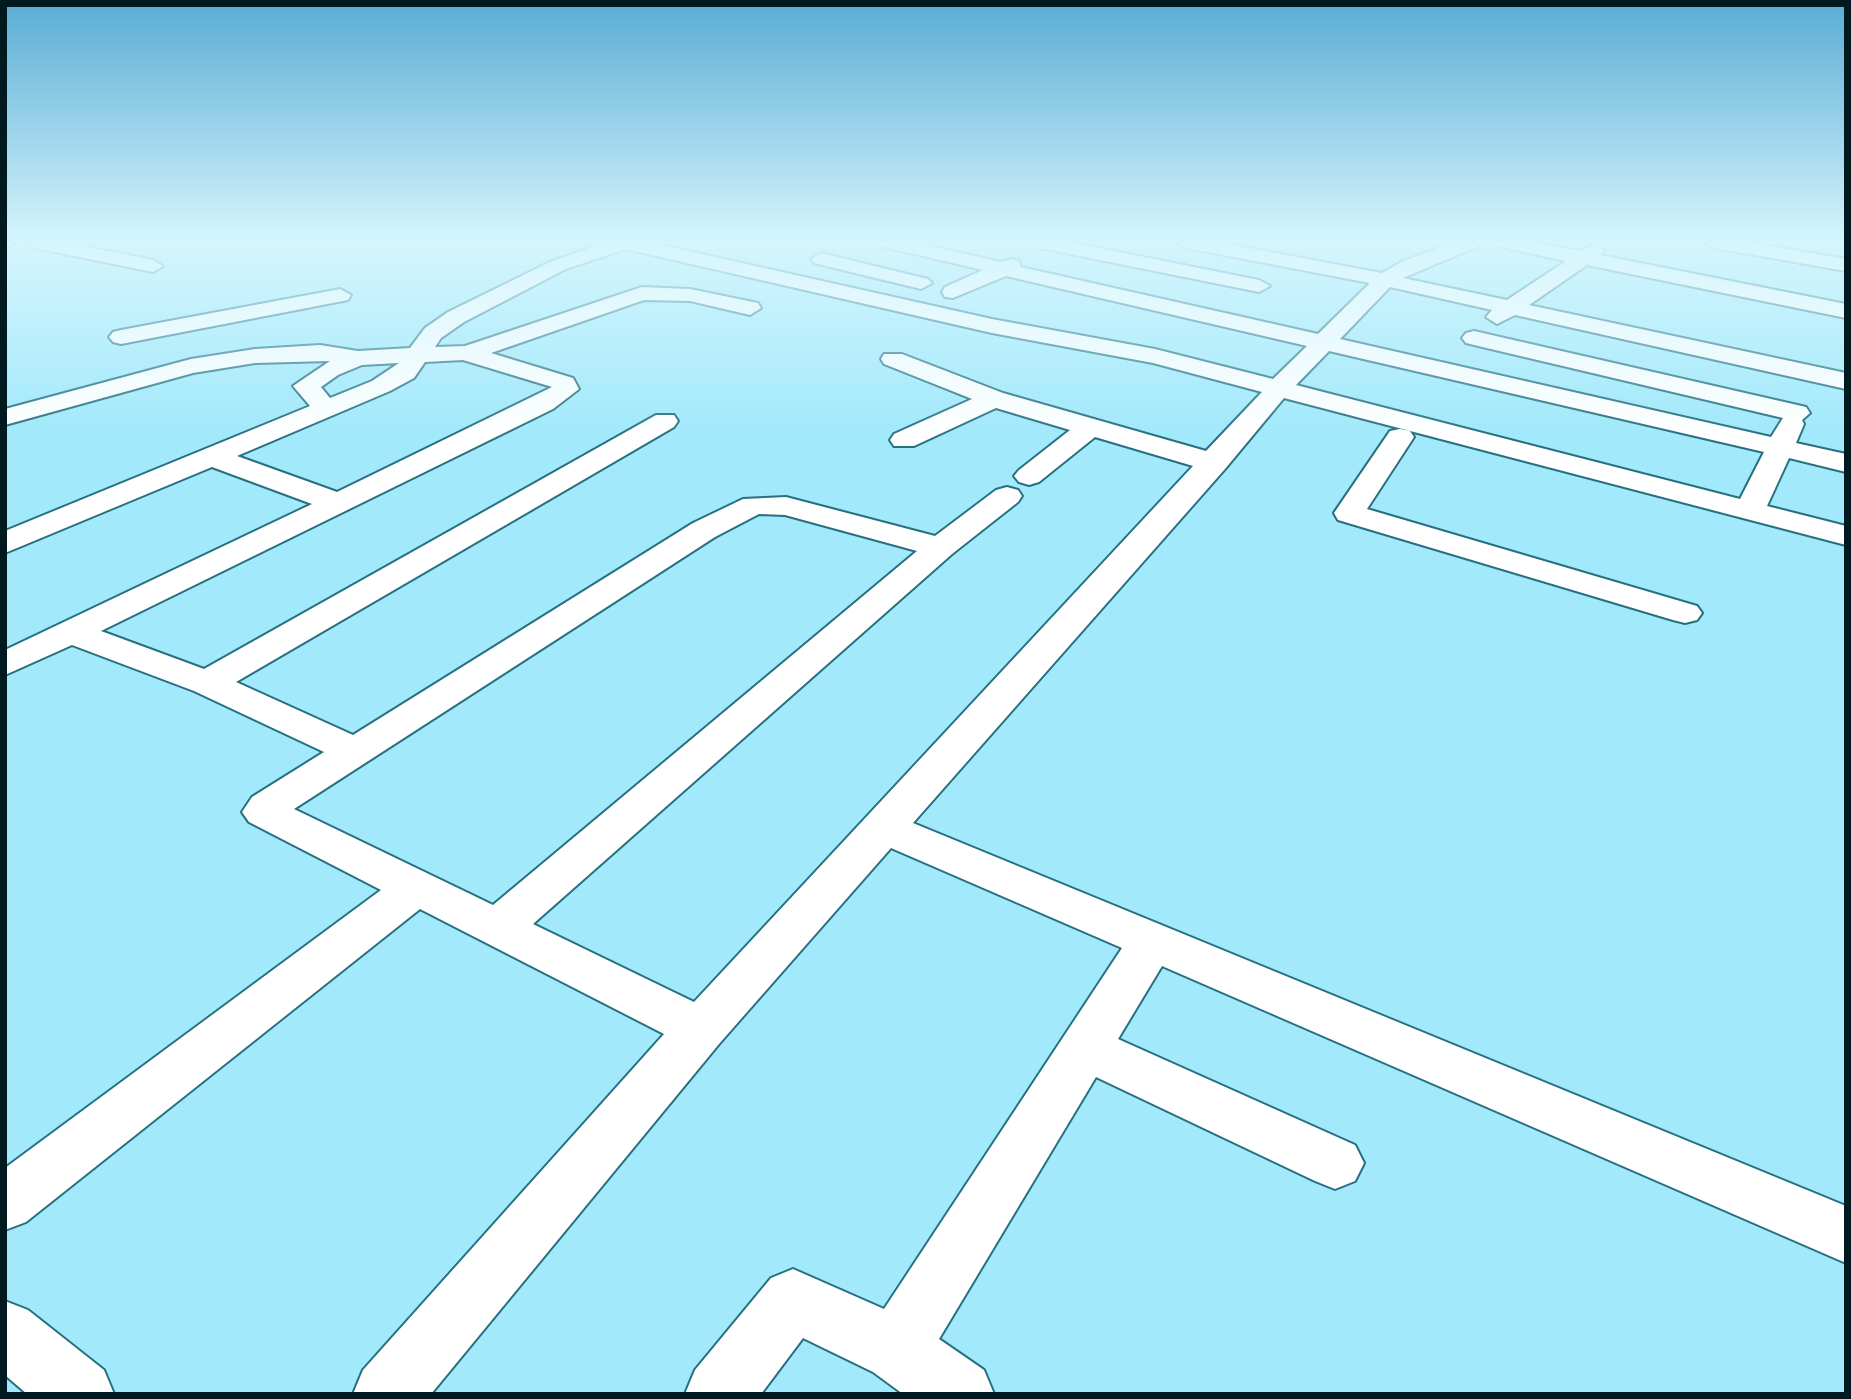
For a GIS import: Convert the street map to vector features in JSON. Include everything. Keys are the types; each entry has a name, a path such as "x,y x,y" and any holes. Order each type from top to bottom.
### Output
{"street":[{"path":"121,337 279,307"},
{"path":"5,544 405,373 433,333 475,307"},
{"path":"5,417 191,366 256,356 320,352 358,358 461,353 488,348 602,307"},
{"path":"959,307 1155,356 1401,437 1846,555"},
{"path":"981,307 1136,370 1273,396 1846,536"},
{"path":"1170,307 1846,463"},
{"path":"1215,318 1230,307"},
{"path":"387,1394 701,1029 1273,396 1359,307"},
{"path":"1438,369 1508,307"},
{"path":"1509,307 1846,381"},
{"path":"1827,307 1846,311"},
{"path":"264,310 320,352"},
{"path":"1034,312 1091,328 1155,356"},
{"path":"1474,338 1797,413"},
{"path":"5,664 544,403 566,389 564,383 542,374 461,353"},
{"path":"326,409 306,386 329,370 358,358"},
{"path":"892,359 994,399 1088,429 1215,463"},
{"path":"1750,511 1779,447 1817,375"},
{"path":"904,440 994,399"},
{"path":"207,683 665,421"},
{"path":"498,928 941,547 1088,429"},
{"path":"1401,437 1349,513 1685,613"},
{"path":"212,457 336,502"},
{"path":"701,1029 418,886 264,812 355,751 704,530 754,505 786,506 941,547"},
{"path":"71,632 207,683 355,751"},
{"path":"883,827 1846,1236"},
{"path":"5,1203 418,886"},
{"path":"896,1349 1153,941"},
{"path":"1086,1048 1335,1163"},
{"path":"719,1394 793,1300 896,1349 960,1394"},
{"path":"5,1333 80,1394"}]}
